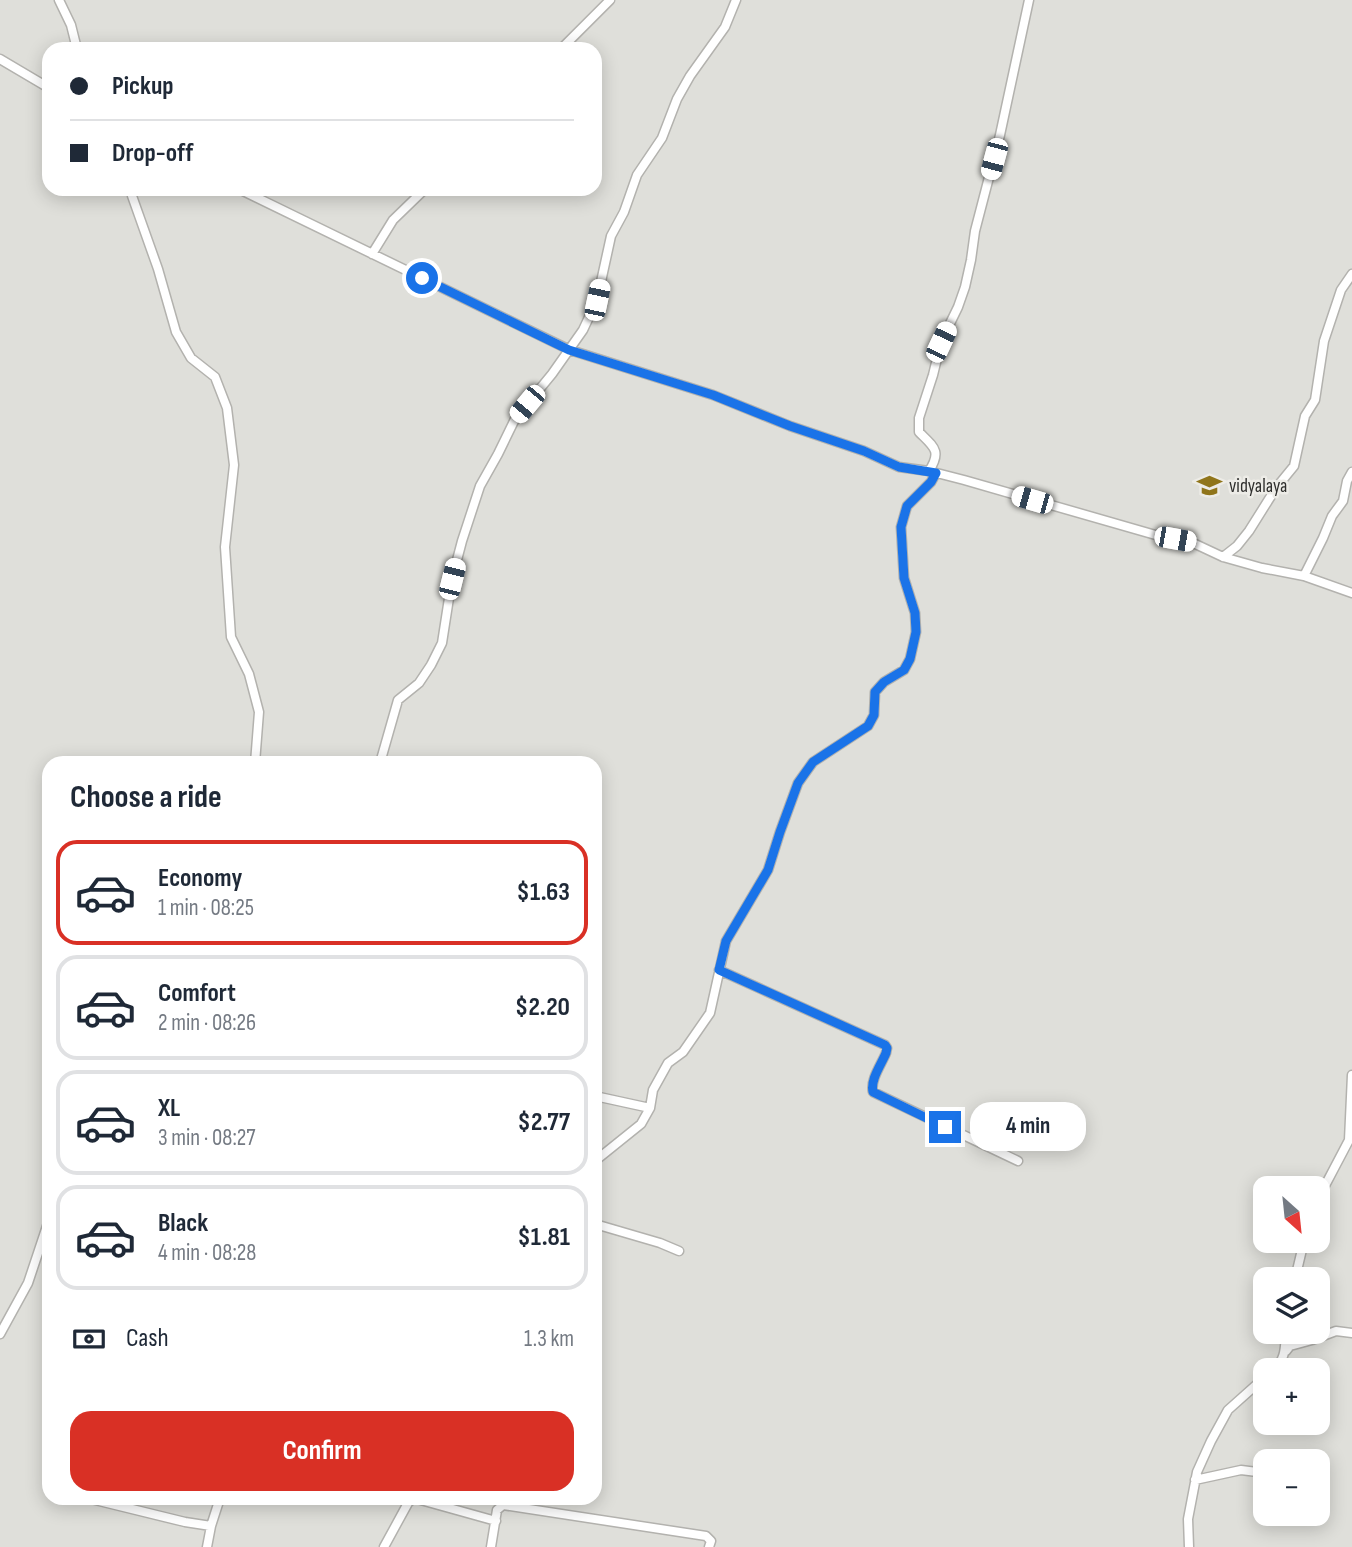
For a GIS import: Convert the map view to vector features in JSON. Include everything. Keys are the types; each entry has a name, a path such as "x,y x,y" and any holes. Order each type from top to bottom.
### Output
{"street":[{"path":"59,0 71,25 75,42"},
{"path":"568,42 610,0"},
{"path":"382,756 398,700 419,683 442,643 452,579 480,486 515,419 583,330 597,300 611,236 624,212 637,174 663,138 677,99 725,27 736,0"},
{"path":"602,1155 642,1124 650,1108 653,1090 668,1063 683,1052 710,1013 726,941 768,870 798,783 813,762 868,726 874,715 875,692 884,682 904,670 910,659 916,632 915,613 904,578 901,527 907,506 931,482 936,461 935,448 919,432 919,418 941,342 965,287 975,232 1000,135 1029,0"},
{"path":"0,59 42,84"},
{"path":"132,196 176,332 191,358 215,377 227,408 234,465 225,547 231,637 248,674 259,712 256,756"},
{"path":"253,196 569,350 713,395 790,426 864,451 899,467 932,472 1159,536 1191,542 1223,557 1304,576 1352,593"},
{"path":"372,254 394,220 418,196"},
{"path":"1223,557 1243,539 1276,488 1294,466 1305,416 1315,400 1324,341 1341,290 1352,274"},
{"path":"1304,576 1332,516 1343,501 1352,472"},
{"path":"719,970 885,1045 886,1053 872,1082 873,1092 1018,1161"},
{"path":"1330,1176 1349,1140 1352,1075"},
{"path":"602,1098 650,1108"},
{"path":"602,1226 679,1251"},
{"path":"0,1334 28,1283 42,1241"},
{"path":"1283,1358 1290,1346 1335,1331 1352,1333"},
{"path":"1286,1344 1286,1351"},
{"path":"1189,1547 1188,1519 1197,1472 1210,1441 1228,1410 1253,1388"},
{"path":"1195,1480 1241,1470 1253,1472"},
{"path":"115,1505 211,1526"},
{"path":"207,1547 218,1505"},
{"path":"384,1547 407,1505"},
{"path":"439,1505 496,1521"},
{"path":"491,1547 498,1510 503,1505 706,1536 710,1541 709,1547"}],"place":[{"name":"vidyalaya","path":"1209,485"}],"route":[{"path":"422,278 569,350 713,395 790,426 864,451 899,467 936,473 931,482 907,506 901,527 904,578 915,613 916,632 910,659 904,670 884,682 875,692 874,715 868,726 813,762 798,783 768,870 726,941 719,970 885,1045 886,1053 872,1082 873,1092 945,1127"}]}
